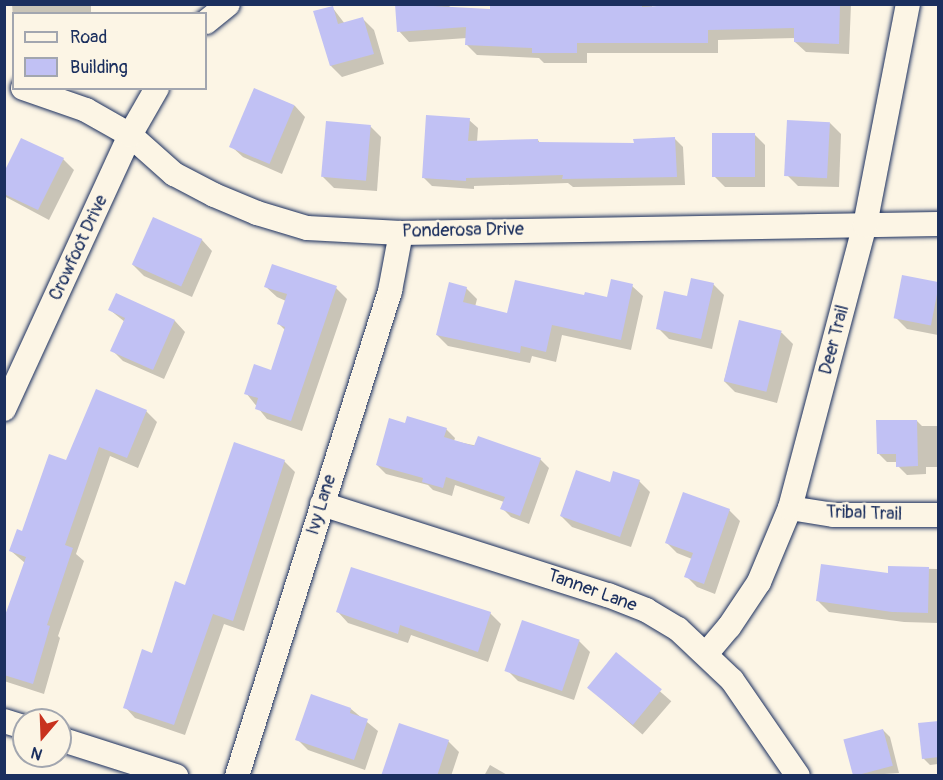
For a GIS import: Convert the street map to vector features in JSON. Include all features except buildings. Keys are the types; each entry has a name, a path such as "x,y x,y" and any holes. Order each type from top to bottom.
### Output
{"street":[{"path":"207,21 228,4"},
{"name":"Deer Trail","path":"706,654 729,627 759,582 790,508 865,225 908,4"},
{"name":"Ponderosa Drive","path":"29,90 86,110 130,135 174,174 214,195 257,213 307,228 401,233 939,224"},
{"name":"Crowfoot Drive","path":"5,405 130,135 156,90"},
{"name":"Ivy Lane","path":"237,776 390,291 401,233"},
{"name":"Tanner Lane","path":"322,504 608,595 646,610 678,629 732,680 798,776"},
{"name":"Tribal Trail","path":"790,508 845,515 939,515"},
{"path":"72,743 176,776"}]}
